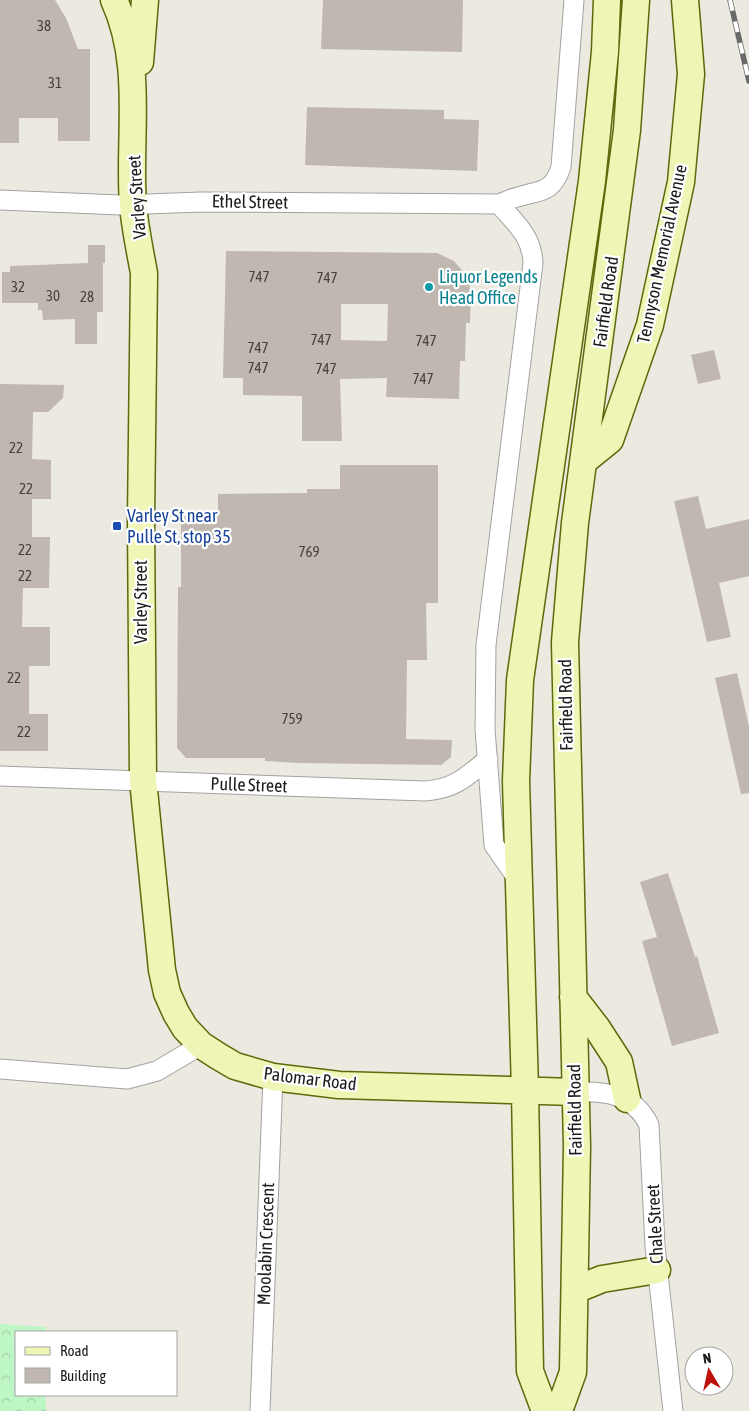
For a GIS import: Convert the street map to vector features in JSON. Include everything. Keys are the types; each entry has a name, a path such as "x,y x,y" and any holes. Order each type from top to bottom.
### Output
{"main road":[{"name":"Varley Street","path":"114,0 121,15 129,45 135,107 133,205 144,273 141,590 143,780 162,970 167,993 185,1028 201,1044"},
{"path":"135,107 146,0"},
{"name":"Fairfield Road","path":"545,1411 530,1371 525,1090 516,781 520,680 592,181 601,104 607,0"},
{"name":"Fairfield Road","path":"560,1411 573,1372 575,1290 576,1092 566,642 575,523 628,130 636,0"},
{"name":"Tennyson Memorial Avenue","path":"584,461 610,440 650,325 681,182 691,74 685,0"},
{"path":"573,997 597,1028 619,1062 627,1099"},
{"name":"Palomar Road","path":"201,1044 234,1066 273,1077 339,1084 576,1092"},
{"path":"575,1290 602,1280 657,1270"}],"street":[{"path":"519,880 494,845 485,690 486,646 533,263 531,244 527,235 499,204 518,196 540,192 554,183 558,176 563,157 574,0"},
{"name":"Ethel Street","path":"0,200 133,205 201,202 499,204"},
{"name":"Pulle Street","path":"0,776 425,791 438,790 458,783 488,759"},
{"path":"0,1069 126,1079 157,1071 201,1044"},
{"name":"Moolabin Crescent","path":"260,1411 273,1077"},
{"path":"576,1092 601,1092 627,1099"},
{"name":"Chale Street","path":"627,1099 639,1108 651,1131 657,1270 673,1411"}],"green space":[{"path":"0,1324 46,1327 46,1331 15,1331 15,1396 46,1396 46,1411 0,1411"}],"building":[{"path":"0,0 55,0 66,18 78,49 90,49 90,141 58,141 58,118 19,118 19,143 0,143"},
{"path":"323,0 463,0 462,52 321,49"},
{"path":"307,107 444,110 444,119 479,120 477,171 305,165"},
{"path":"88,245 105,245 103,312 97,312 97,344 75,344 75,319 43,320 42,310 38,310 38,303 2,303 2,272 10,272 10,266 88,263"},
{"path":"226,251 437,253 454,261 466,275 471,291 470,323 466,323 465,361 460,361 459,399 386,397 387,378 340,379 342,441 302,441 302,396 243,395 243,378 223,378","holes":["341,304 388,304 387,341 341,340"]},
{"path":"714,350 721,379 698,384 691,355"},
{"path":"0,384 64,385 63,398 48,412 33,412 32,459 51,460 51,499 32,499 32,537 50,537 49,588 23,588 22,627 50,627 50,666 29,666 29,714 48,714 48,751 0,751"},
{"path":"340,465 438,465 438,603 426,603 427,660 407,660 406,739 452,740 451,757 441,765 298,763 265,761 265,758 186,758 177,748 178,587 181,587 181,516 218,516 218,494 307,493 307,489 340,489"},
{"path":"698,496 706,529 749,519 749,576 719,583 731,637 707,642 674,501"},
{"path":"737,673 749,726 749,793 741,794 715,678"},
{"path":"668,873 695,957 697,956 719,1033 672,1046 642,941 657,937 640,882"}],"railway":[{"path":"730,0 749,81"}],"place":[{"name":"Liquor Legends Head Office","path":"429,287"},
{"name":"Varley St near Pulle St, stop 35","path":"117,526"}]}
